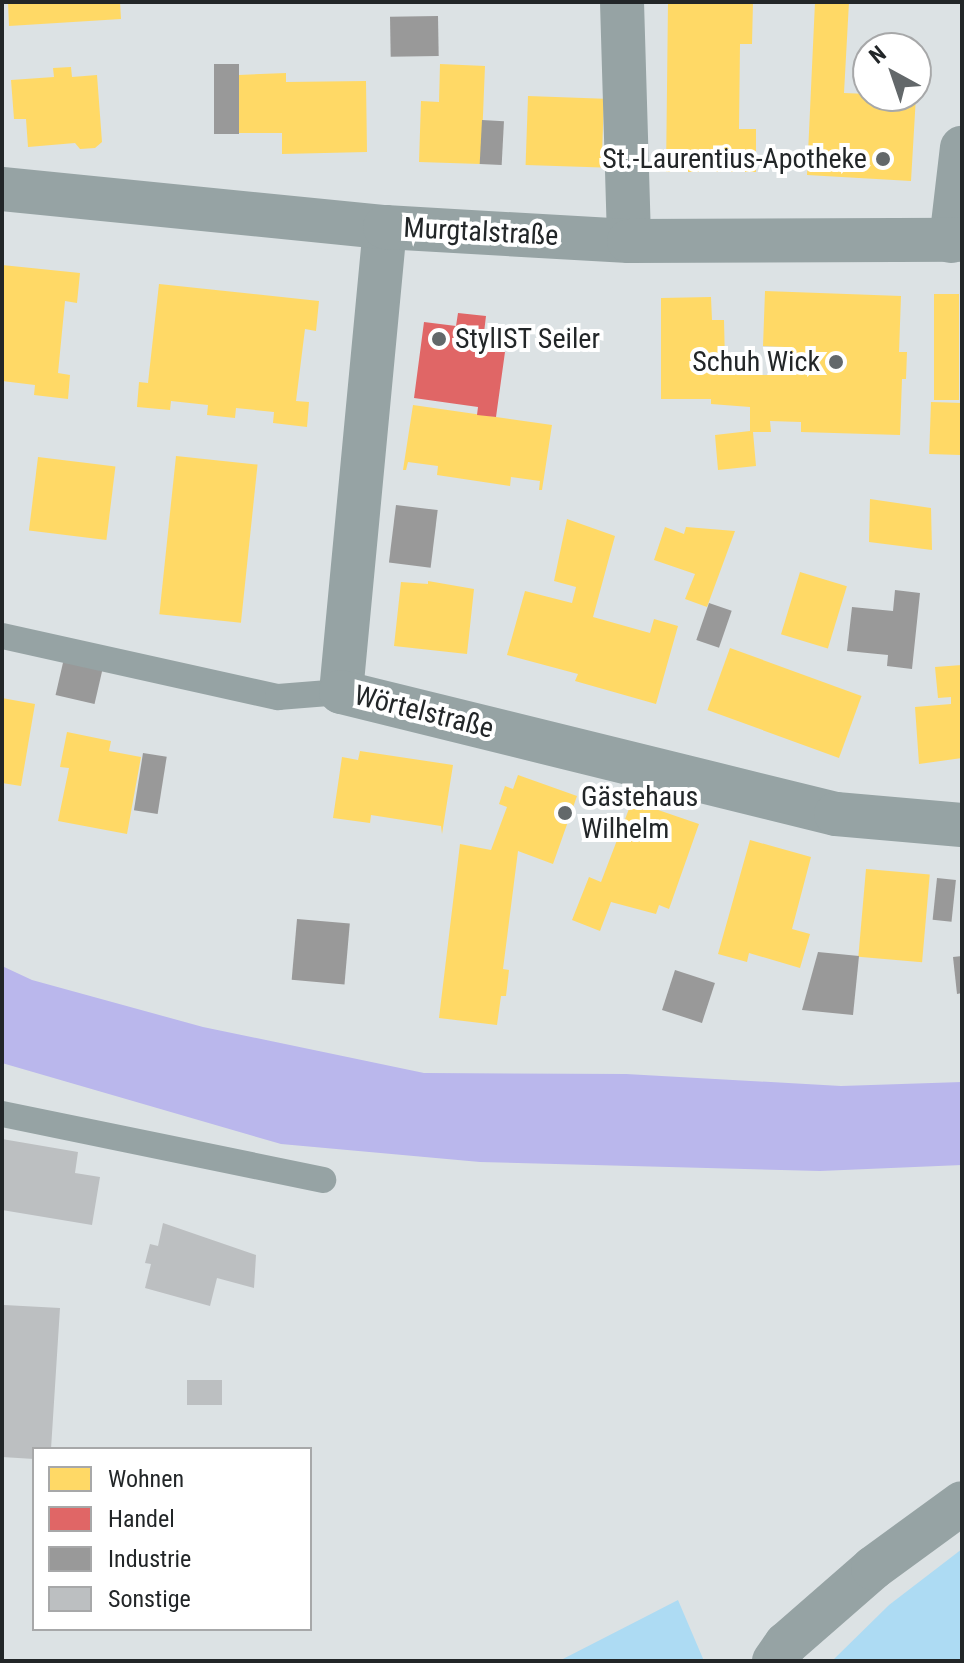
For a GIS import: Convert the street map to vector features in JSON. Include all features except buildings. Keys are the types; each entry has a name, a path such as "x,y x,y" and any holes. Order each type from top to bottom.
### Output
{"street":[{"path":"622,2 629,241"},
{"path":"957,240 962,148"},
{"name":"Murgtalstraße","path":"2,189 385,227 629,241 957,240"},
{"name":"Wörtelstraße","path":"385,227 341,692 836,814 962,825"},
{"path":"780,1653 873,1568 962,1503"}],"lane":[{"path":"2,636 278,697 341,692"},
{"path":"2,1114 323,1180"}],"shaded area":[{"path":"2,966 32,980 203,1027 424,1073 626,1074 841,1086 962,1082 962,1165 820,1171 480,1162 281,1144 2,1063"},
{"path":"962,1549 962,1661 832,1661 889,1605"},
{"path":"678,1600 704,1661 559,1661 643,1618"}],"place":[{"name":"St.-Laurentius-Apotheke","path":"883,159"},
{"name":"StylIST Seiler","path":"439,339"},
{"name":"Schuh Wick","path":"836,362"},
{"name":"Gästehaus Wilhelm","path":"565,813"}]}
